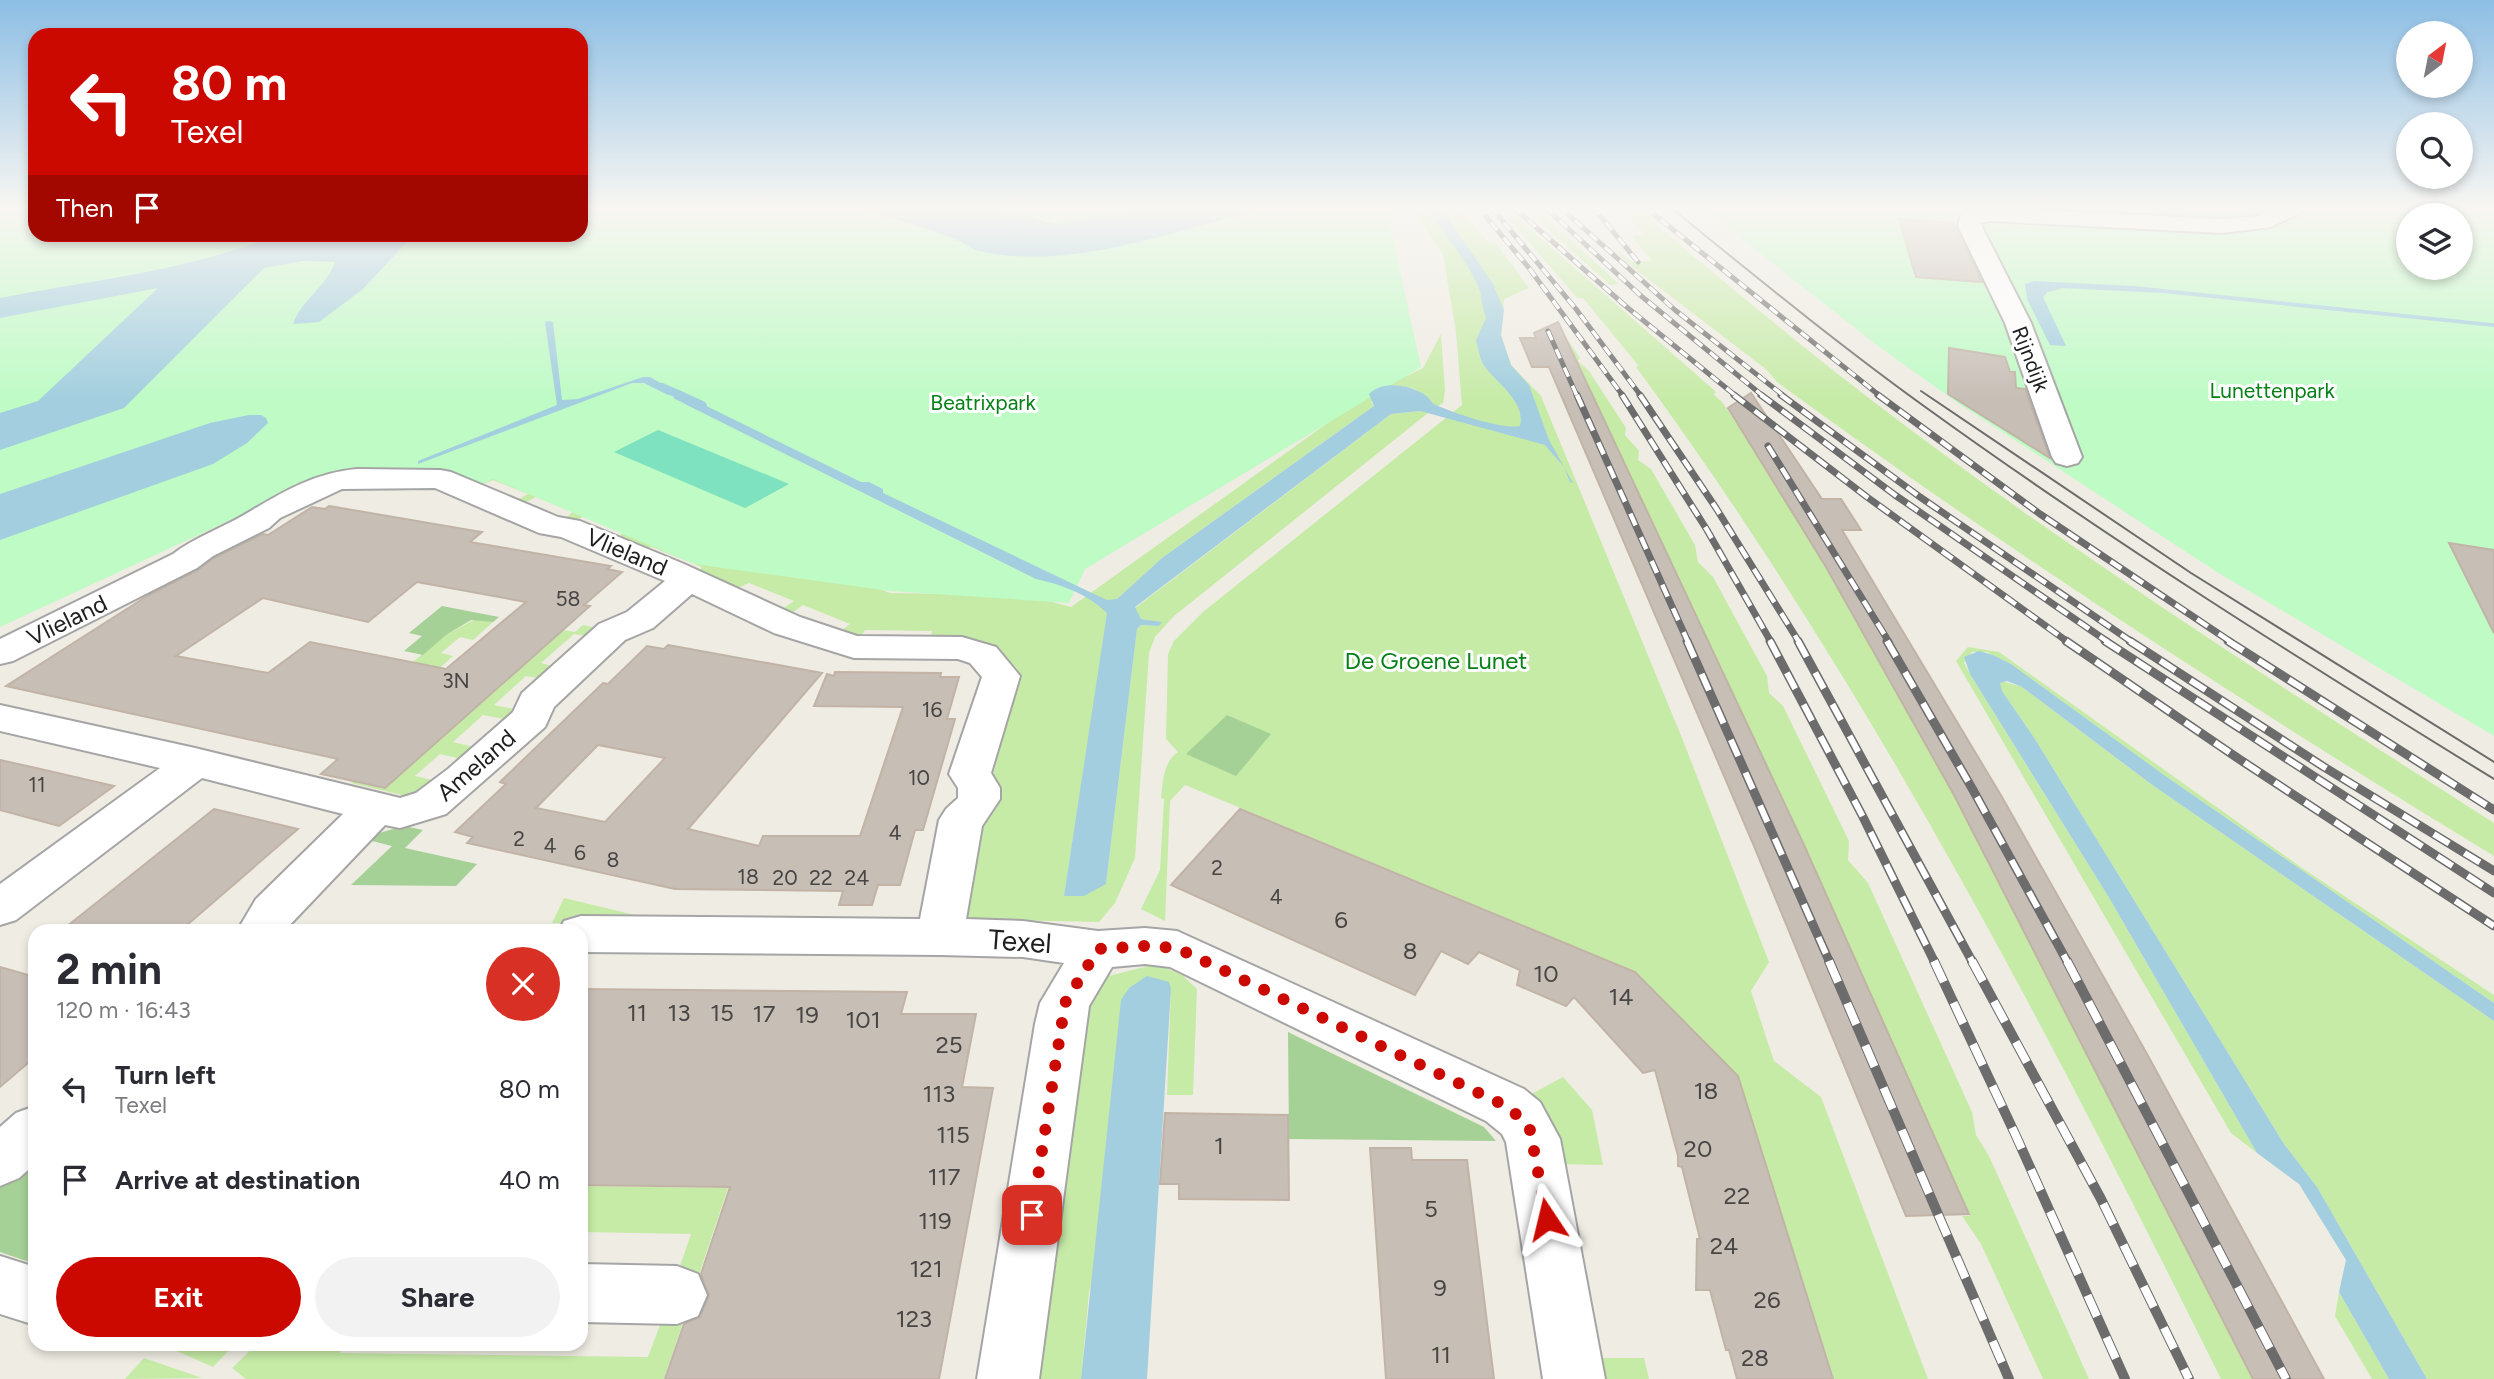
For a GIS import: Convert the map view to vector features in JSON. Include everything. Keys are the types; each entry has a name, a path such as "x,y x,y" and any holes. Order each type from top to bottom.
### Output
{"street":[{"name":"Rijndijk","path":"1992,271 2018,323 2067,457"},
{"name":"Vlieland","path":"0,653 185,561 201,549 290,501 338,480 440,479 551,526 579,532 752,606 760,614 853,647 962,648 983,655 1001,676 970,774 979,785 980,797 976,807 961,820 940,937"},
{"name":"Ameland","path":"0,718 195,762 400,813 431,804 464,779 531,718 536,702 612,632 640,620 688,579"},
{"path":"0,908 195,762"},
{"path":"264,924 272,911 376,808"},
{"name":"Texel","path":"588,934 1023,939 1098,949 1065,1003 1060,1024 1008,1379"},
{"path":"1098,949 1145,946 1177,948 1504,1105 1521,1118 1533,1139 1573,1379"},
{"path":"0,1161 28,1136"},
{"path":"0,1285 28,1294"},
{"path":"588,1293 677,1295"}],"green space":[{"name":"Beatrixpark","path":"0,271 1400,271 1421,367 1085,569 1069,603 890,591 694,564 493,479 482,484 449,472 336,471 0,627"},
{"name":"De Groene Lunet","path":"1446,271 1517,271 1529,288 1504,299 1501,335 1511,365 1541,396 1682,738 1769,962 1751,991 1774,1061 1821,1097 1928,1379 1834,1379 1738,1076 1636,972 1185,785 1170,801 1165,921 1141,909 1160,870 1163,779 1169,761 1178,752 1166,739 1168,654 1174,641 1203,612 1462,405 1456,332"},
{"path":"1554,271 1579,271 1714,390 1716,393 1713,394 1722,402 1752,446 1826,567 1954,795 2253,1379 2221,1379 2021,989 1877,733 1801,609 1720,486 1636,367 1638,365 1583,298 1577,298"},
{"path":"1595,271 1605,271 1619,284 1610,285"},
{"path":"1638,271 1712,271 1903,424 2047,529 2269,678 2494,823 2494,856 2311,743 2041,567 1864,445 1777,382 1767,370"},
{"name":"Lunettenpark","path":"1783,271 2396,271 2396,280 2473,280 2473,271 2494,271 2494,736 2217,572 1958,403 1878,346"},
{"path":"1563,333 1580,358 1578,361 1589,371 1626,428 1625,435 1639,451 1638,460 1651,469 1695,545 1698,562 1713,577 1767,676 1769,693 1783,706 1849,841 1848,860 1868,883 1972,1112 1976,1135 1989,1156 2089,1379 2043,1379 1981,1244 1962,1216 1970,1216 1804,845"},
{"path":"1441,334 1445,390 1443,403 1438,406 1421,392 1410,388 1382,387 1371,402 1374,406 1162,558 1117,599 1108,613 1064,896 1106,884 1137,629 1141,625 1159,626 1161,622 1141,619 1135,608 1391,414 1420,411 1428,413 1174,616 1155,637 1149,653 1135,858 1115,903 1099,922 964,919 962,915 1017,668 978,640 931,640 932,631 865,630 860,638 841,631 850,624 803,605 786,617 778,612 794,601 749,583 736,589 697,573 702,567 652,547 637,549 614,539 623,533 584,516 573,522 564,519 573,512 536,497 519,506 512,503 528,494 493,480 481,485 458,475 525,454 890,593 999,595 1041,599 1071,607 1350,407 1379,379 1407,376 1423,368"},
{"path":"658,430 789,484 745,508 614,452"},
{"path":"442,606 499,617 493,622 471,620 446,635 423,655 404,651 422,636 409,633"},
{"path":"476,619 493,622 473,640 460,637 441,653 453,656 433,674 398,674 446,635"},
{"path":"583,625 606,630 597,638 574,634 541,663 563,669 550,680 526,676 494,705 524,711 514,721 483,715 453,742 478,748 465,760 440,754 415,776 441,782 415,795 406,796 351,783 354,781 385,788 563,630 575,632"},
{"path":"1968,647 1999,652 2302,868 2494,995 2494,1003 2164,775 2011,664 1986,652 1972,652 1964,663 1970,674 2108,896 2257,1153 2231,1133 1956,661"},
{"path":"2002,681 2022,687 2151,784 2494,1021 2494,1379 2427,1379 2317,1187 2284,1144 2035,739 2002,691 1999,686"},
{"path":"1227,715 1271,734 1236,776 1186,754"},
{"path":"404,826 423,830 405,848 477,864 456,886 351,885 392,846 368,840 379,833"},
{"path":"564,898 635,915 628,924 552,923"},
{"path":"1156,964 1182,975 1197,989 1193,1095 1167,1095 1171,989 1089,1292 1081,1379 1030,1379 1077,1023 1105,977"},
{"path":"1288,1032 1484,1127 1496,1141 1289,1139"},
{"path":"1563,1077 1592,1110 1603,1165 1555,1164 1524,1098"},
{"path":"28,1154 28,1262 0,1252 0,1179"},
{"path":"588,1186 728,1188 664,1379 246,1379 232,1368 250,1351 648,1357 663,1317 678,1314 692,1272 679,1269 691,1234 588,1232"},
{"path":"2339,1292 2389,1379 2372,1379 2335,1316"},
{"path":"177,1351 228,1351 213,1367"},
{"path":"144,1358 202,1378 125,1379"},
{"path":"1591,1358 1644,1358 1649,1379 1594,1379"}],"water":[{"path":"261,271 124,408 0,450 0,413 38,401 158,288 0,318 0,298 140,273"},
{"path":"331,271 380,271 363,289 319,322 293,324 302,307"},
{"path":"1470,271 1485,271 1492,282 1504,310 1501,335 1511,365 1529,385 1549,440 1573,483 1570,482 1564,467 1545,445 1420,411 1391,414 1135,607 1141,619 1162,622 1159,626 1141,625 1137,629 1106,884 1084,896 1064,896 1107,613 1074,591 1036,579 683,403 692,399 861,482 869,482 883,489 883,493 1092,593 1107,600 1117,599 1162,558 1374,406 1369,394 1375,390 1389,386 1404,387 1425,395 1436,405 1466,416 1502,426 1520,426 1521,417 1515,401 1482,361 1476,340 1486,318"},
{"path":"2034,281 2134,286 2494,323 2494,327 2163,293 2063,288 2048,292 2043,297 2066,346 2050,345 2027,299 2025,284"},
{"path":"545,322 553,322 562,400 578,399 643,377 650,377 678,393 668,395 644,383 632,383 418,464 418,461 557,405"},
{"path":"261,415 268,423 247,443 213,464 0,540 0,494 210,423"},
{"path":"1979,651 2011,664 2164,775 2494,1003 2494,1021 2151,784 2022,687 2007,681 2000,683 2002,691 2035,739 2284,1144 2317,1187 2427,1379 2389,1379 2339,1292 2346,1260 2299,1184 2257,1153 2108,896 1970,674 1964,657"},
{"path":"1147,976 1169,982 1171,989 1147,1379 1081,1379 1121,1000 1129,988"}],"building":[{"path":"1914,271 1977,271 1982,282 1916,277"},
{"path":"1558,322 1804,845 1969,1214 1906,1216 1754,846 1549,367 1532,367 1520,338 1536,338 1534,333"},
{"path":"1949,348 2005,357 2010,372 2015,372 2016,388 2025,389 2050,458 1948,394"},
{"path":"1751,393 1822,499 1841,499 1861,530 1842,530 2002,797 2147,1054 2324,1379 2253,1379 1954,795 1826,567 1728,408"},
{"path":"329,506 482,532 470,542 611,566 607,569 622,572 584,605 590,606 385,788 321,774 338,759 6,686 147,596 198,570 214,558 263,534 268,535 312,507 325,509","holes":["417,582 526,602 446,669 310,642 268,673 176,656 263,598 368,622"]},
{"path":"2449,543 2494,550 2494,633"},
{"path":"668,645 822,673 688,829 759,846 763,836 860,836 903,707 814,706 827,674 941,673 940,677 959,677 947,719 955,719 923,830 915,830 900,885 878,885 872,905 839,905 843,891 675,889 467,843 473,837 455,832 506,784 500,782 603,683 608,684 647,646 664,649","holes":["598,745 665,758 605,822 536,808"]},
{"path":"0,760 114,786 59,826 0,810"},
{"path":"214,809 298,829 188,924 70,924"},
{"path":"1240,809 1635,972 1738,1076 1833,1379 1737,1379 1729,1350 1726,1350 1710,1290 1696,1290 1697,1239 1700,1239 1682,1167 1678,1166 1678,1156 1655,1070 1643,1073 1574,997 1566,1006 1517,985 1520,970 1479,952 1468,964 1441,951 1415,995 1171,885"},
{"path":"0,967 28,975 28,1063 0,1087"},
{"path":"588,989 907,992 901,1014 976,1014 962,1087 993,1088 939,1379 665,1379 684,1324 700,1317 709,1296 701,1274 730,1187 588,1185"},
{"path":"1165,1113 1288,1115 1289,1200 1179,1199 1179,1184 1160,1184"},
{"path":"1370,1148 1411,1148 1412,1160 1467,1160 1494,1379 1386,1379"}],"waterway":[{"path":"662,387 682,396"},
{"path":"678,395 702,406"}],"tram line":[{"path":"1750,271 1928,409 2067,506 2350,690 2494,779"},
{"path":"1921,391 2191,573 2494,762"}],"railway":[{"path":"1531,271 1623,396"},
{"path":"1545,271 1641,396"},
{"path":"1586,271 1736,396"},
{"path":"1614,271 1763,396"},
{"path":"1632,271 1675,310 1784,396"},
{"path":"1725,271 1880,396"},
{"path":"1548,331 1577,396"},
{"path":"1577,395 1688,642"},
{"path":"1622,395 1707,530 1771,642"},
{"path":"1640,395 1716,508 1799,642"},
{"path":"1734,395 1867,497 2068,642"},
{"path":"1761,395 1895,495 2108,642"},
{"path":"1781,395 1920,497 2132,642"},
{"path":"1878,395 2040,514 2231,642"},
{"path":"1768,446 1889,642"},
{"path":"1687,641 1830,963"},
{"path":"1770,641 1863,817 1935,963"},
{"path":"1798,641 1973,963"},
{"path":"1887,641 2068,963"},
{"path":"2066,641 2239,759 2494,926"},
{"path":"2105,641 2494,893"},
{"path":"2130,641 2324,767 2494,871"},
{"path":"2228,641 2494,810"},
{"path":"1829,961 2009,1379"},
{"path":"1934,961 2125,1379"},
{"path":"1972,961 2101,1199 2189,1379"},
{"path":"2067,961 2286,1379"}],"route":[{"path":"1032,1215 1065,1003 1098,949 1145,946 1177,948 1504,1105 1521,1118 1530,1130 1547,1219"}]}
